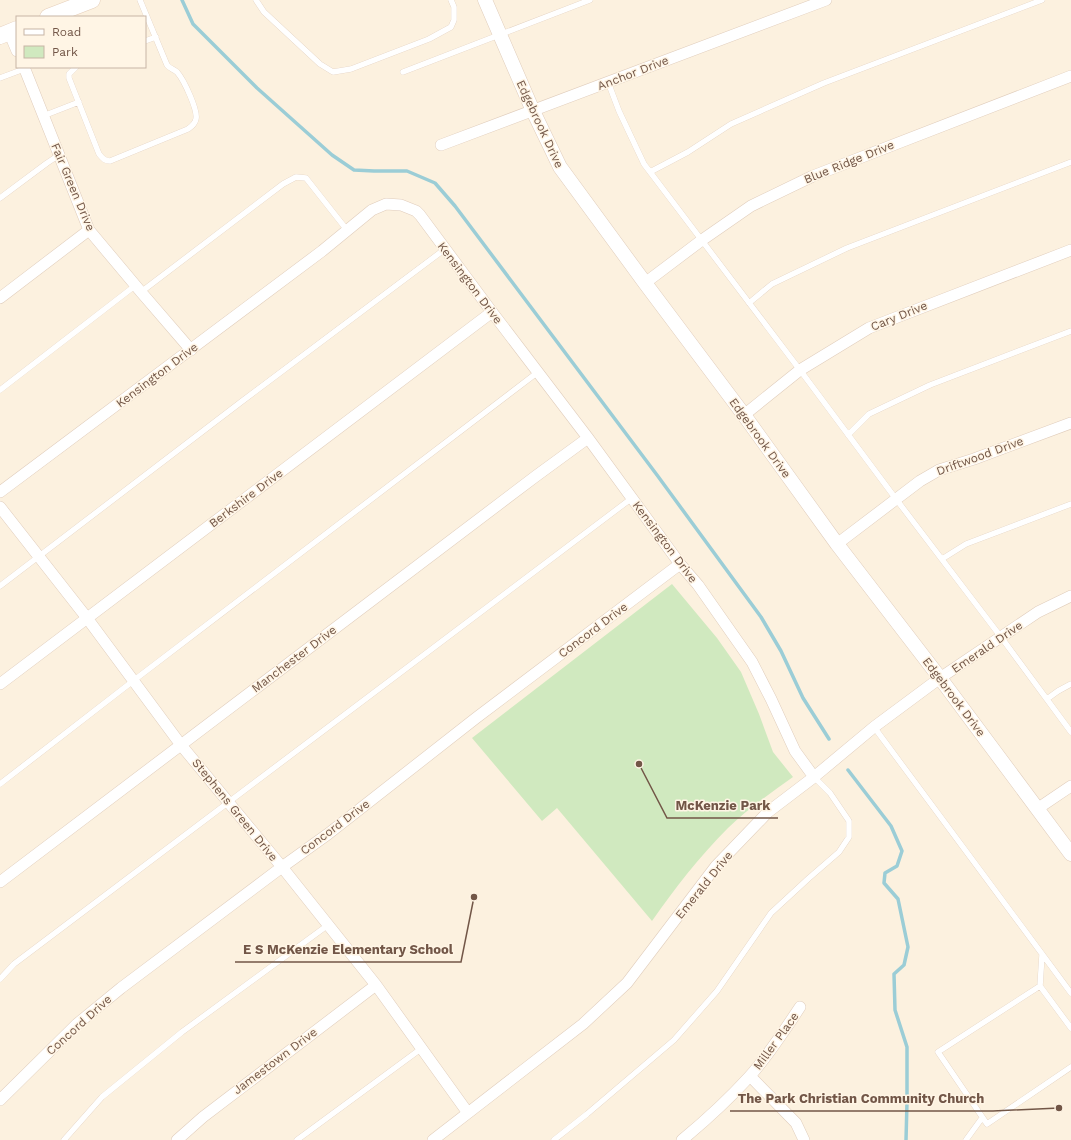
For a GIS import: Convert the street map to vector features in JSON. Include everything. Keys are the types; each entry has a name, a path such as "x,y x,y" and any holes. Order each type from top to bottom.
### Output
{"main road":[{"path":"51,16 92,0"}],"street":[{"name":"Edgebrook Drive","path":"485,0 532,111 560,167 744,415 837,544 940,678 1071,854"},
{"name":"Anchor Drive","path":"441,145 826,0"},
{"path":"9,32 16,49"},
{"name":"Fair Green Drive","path":"24,68 89,230 191,350"},
{"name":"Blue Ridge Drive","path":"645,283 702,240 751,206 813,176 1071,76"},
{"name":"Kensington Drive","path":"0,492 322,251 372,210 386,204 401,205 416,210 588,438 680,564 698,584 752,662 795,750 814,778"},
{"path":"0,298 89,230"},
{"name":"Cary Drive","path":"744,415 800,370 869,328 1071,250"},
{"name":"Berkshire Drive","path":"0,684 492,312"},
{"name":"Driftwood Drive","path":"837,544 920,481 939,470 1071,423"},
{"name":"Manchester Drive","path":"0,882 588,438"},
{"name":"Stephens Green Drive","path":"0,507 87,618 181,745 282,867 376,985 468,1113"},
{"name":"Concord Drive","path":"0,1100 77,1024 121,988 328,834 476,718 680,564"},
{"name":"Emerald Drive","path":"432,1140 583,1024 626,983 716,866 768,812 814,778 874,727 940,678 1038,612 1071,596"},
{"path":"1037,809 1071,786"},
{"name":"Jamestown Drive","path":"177,1140 203,1116 376,985"},
{"name":"Miller Place","path":"682,1140 705,1121 750,1076 775,1044 800,1007"},
{"path":"750,1076 796,1123 804,1140"}],"lane":[{"path":"75,68 69,74 69,78 99,154 106,161 110,161 188,129 194,125 196,120 196,112 192,100 178,73 167,65 140,0"},
{"path":"256,0 264,12 320,64 333,72 351,69 429,39 451,27 454,20 454,7 451,0"},
{"path":"403,72 590,0"},
{"path":"650,172 688,152 731,124 824,83 1042,0"},
{"path":"146,41 156,37"},
{"path":"0,78 24,68"},
{"path":"608,82 619,111 644,164 1071,732"},
{"path":"44,116 79,102"},
{"path":"0,198 59,155"},
{"path":"749,303 772,284 847,248 1071,162"},
{"path":"0,390 283,184 296,177 306,178 348,230"},
{"path":"0,586 444,249"},
{"path":"848,435 869,414 930,385 1071,331"},
{"path":"0,784 538,372"},
{"path":"0,979 14,964 632,498"},
{"path":"942,559 966,544 1071,504"},
{"path":"1047,699 1071,684"},
{"path":"874,727 1071,993"},
{"path":"554,1140 674,1040 717,991 771,913 839,852 849,837 849,822 830,793 814,778"},
{"path":"64,1140 102,1097 182,1032 328,925"},
{"path":"1042,955 1040,986 1071,1028"},
{"path":"1040,986 938,1052 987,1124 1071,1067"},
{"path":"297,1140 422,1048"},
{"path":"966,1140 982,1118"}],"green space":[{"path":"672,584 717,638 741,672 773,752 793,777 751,808 728,828 688,873 652,921 557,808 542,821 472,738"}],"waterway":[{"path":"182,0 193,24 257,88 332,155 354,170 407,171 435,183 455,206 657,475 761,617 781,651 803,698 829,739"},
{"path":"848,770 891,826 902,851 897,866 885,873 884,883 898,899 908,947 904,965 894,974 895,1010 907,1047 906,1140"}],"place":[{"name":"McKenzie Park","path":"639,764"},
{"name":"E S McKenzie Elementary School","path":"474,897"},
{"name":"The Park Christian Community Church","path":"1059,1108"}]}
